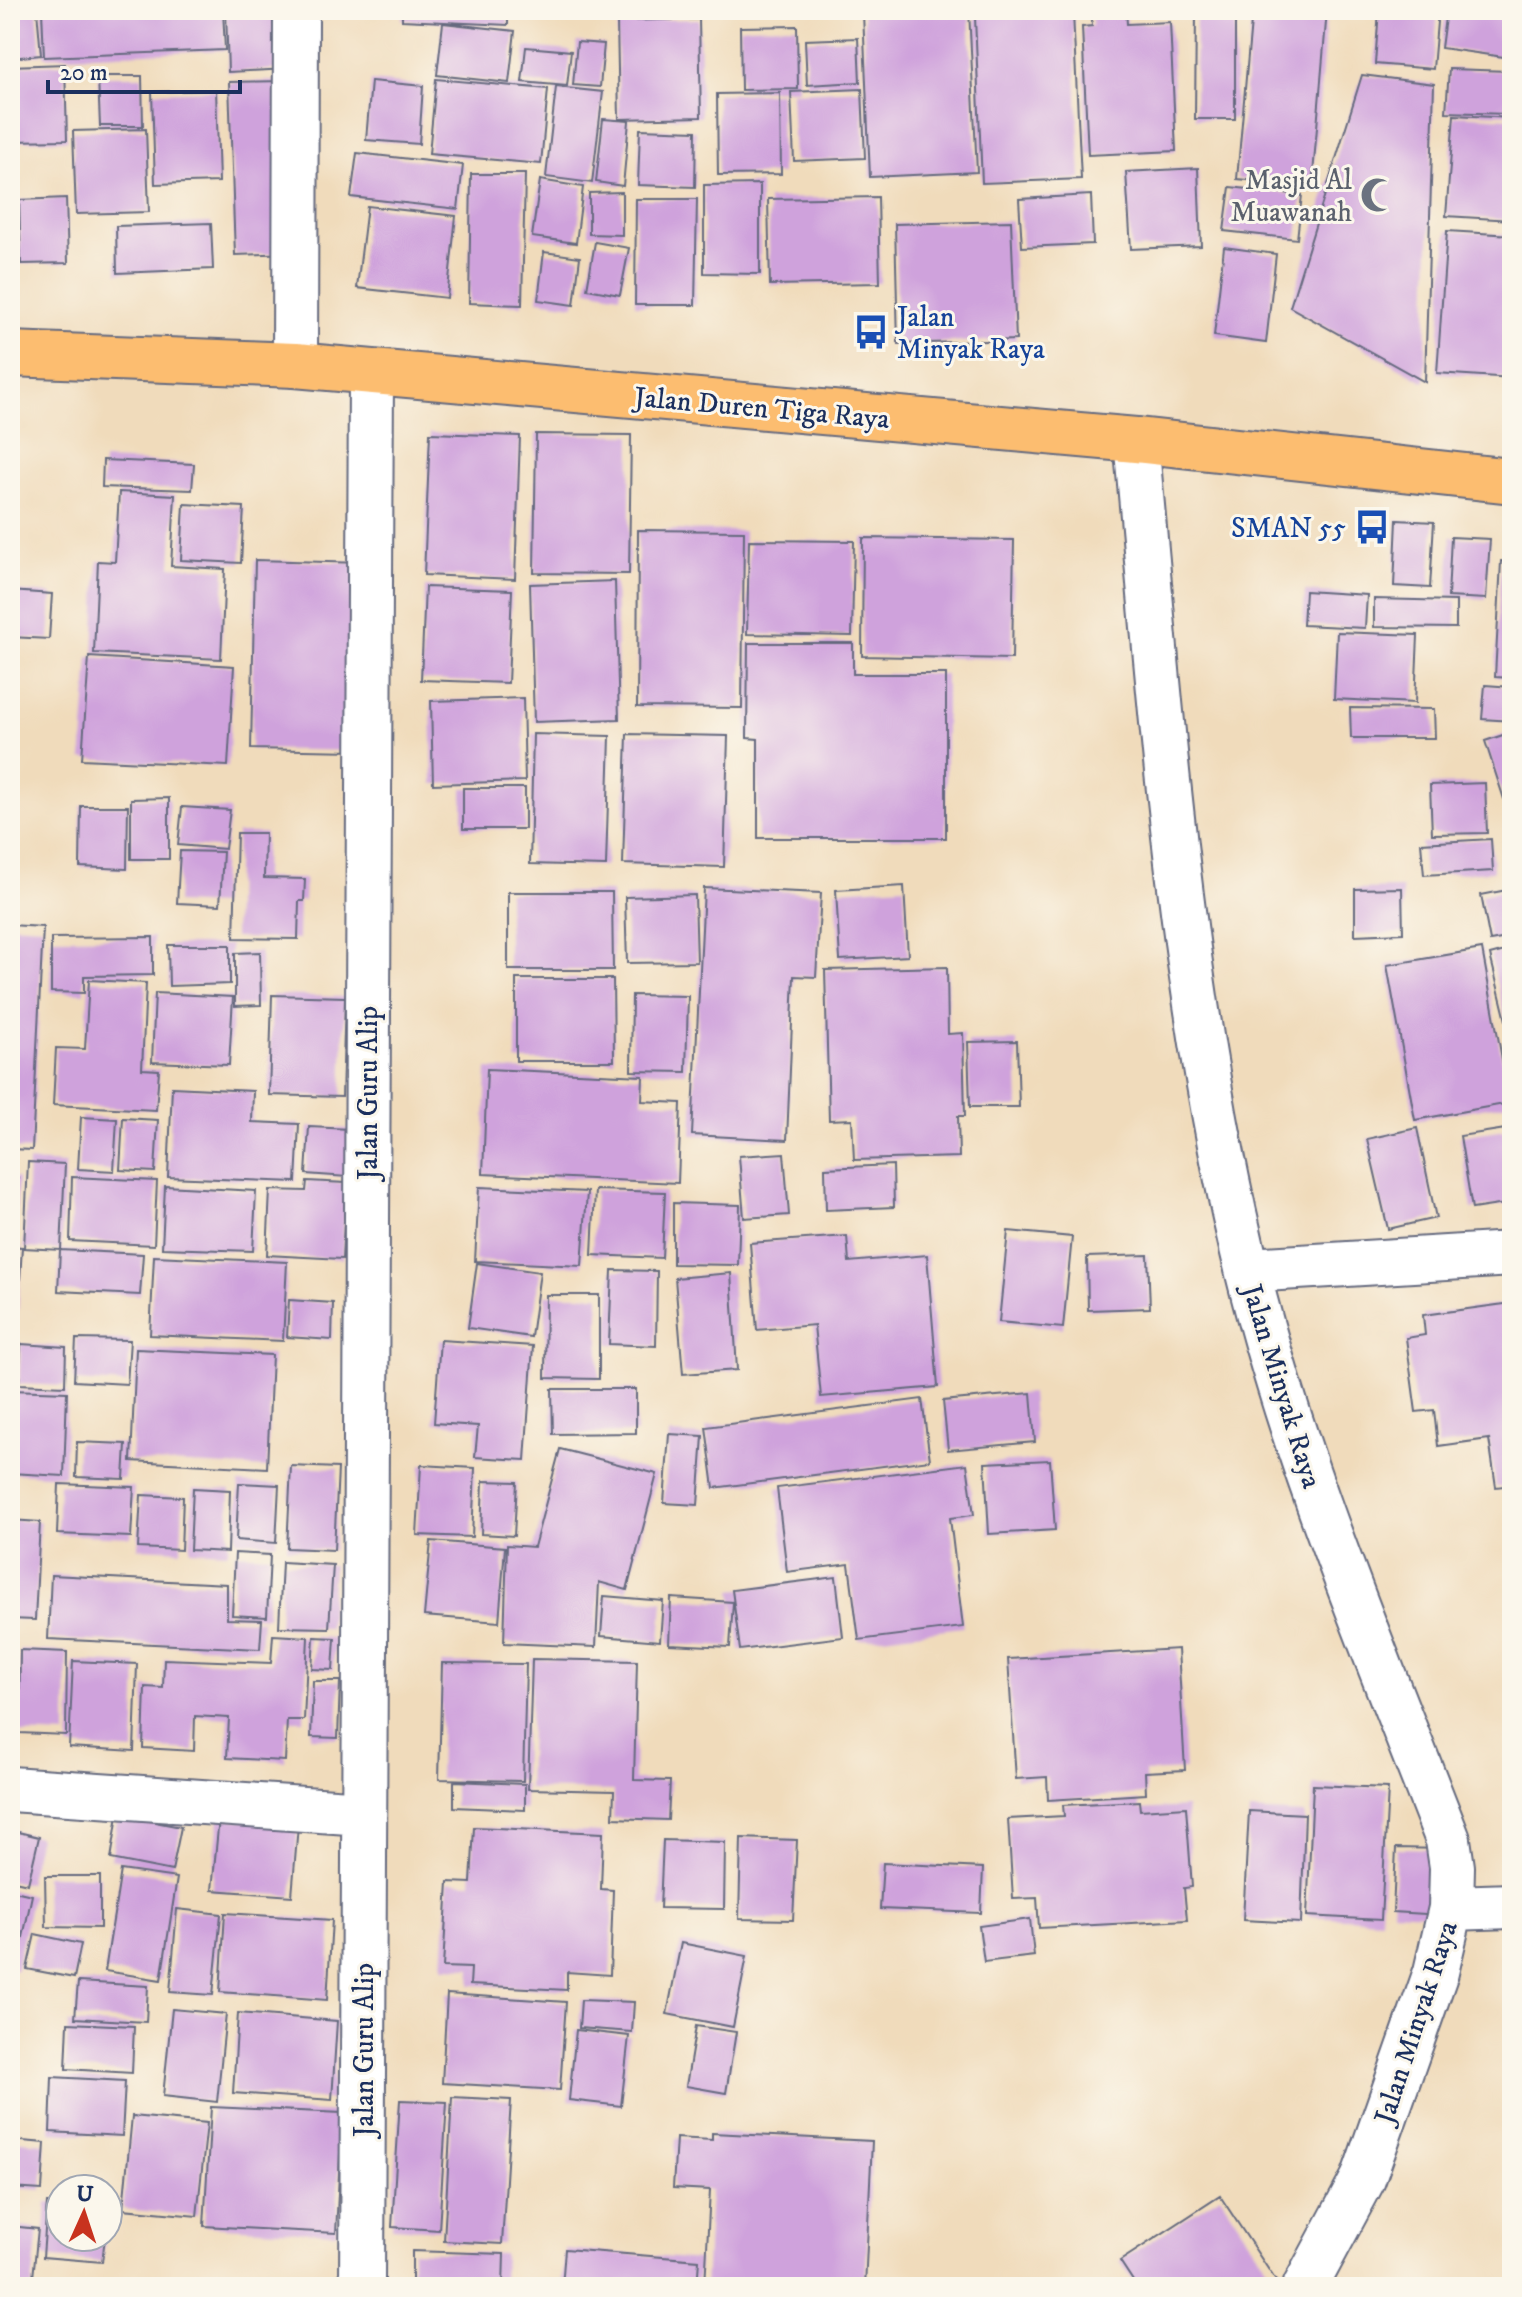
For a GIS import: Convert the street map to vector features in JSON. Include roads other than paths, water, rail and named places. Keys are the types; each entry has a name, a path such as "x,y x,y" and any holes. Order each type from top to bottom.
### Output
{"main road":[{"name":"Jalan Duren Tiga Raya","path":"10,354 295,365 1136,440 1512,481"}],"street":[{"path":"295,365 296,10"},
{"name":"Jalan Guru Alip","path":"362,2287 371,372"},
{"name":"Jalan Minyak Raya","path":"1136,440 1179,894 1210,1087 1248,1270 1288,1418 1448,1840 1452,1867 1451,1908 1436,1972 1363,2179 1305,2287"},
{"path":"1248,1270 1512,1254"},
{"path":"10,1789 364,1813"},
{"path":"1451,1908 1512,1906"}],"place":[{"name":"Masjid Al Muawanah","path":"1378,195"},
{"name":"Jalan Minyak Raya","path":"871,332"},
{"name":"SMAN 55","path":"1372,527"}]}
